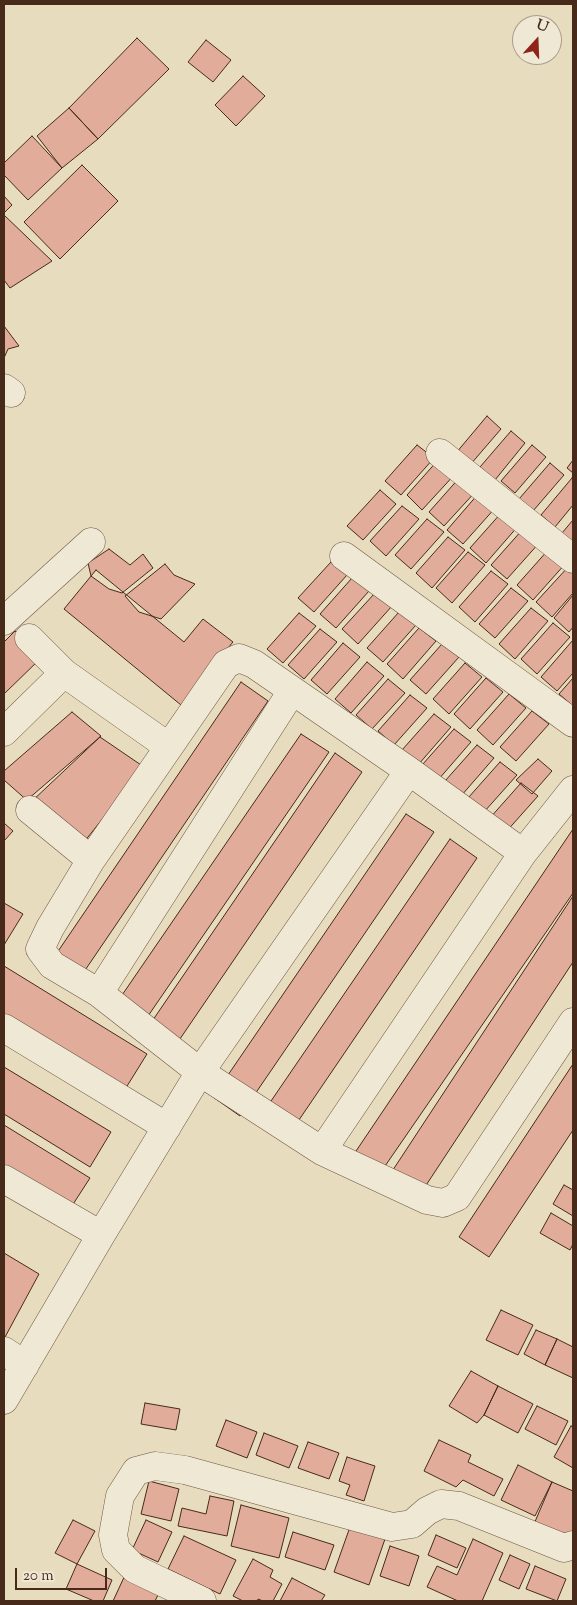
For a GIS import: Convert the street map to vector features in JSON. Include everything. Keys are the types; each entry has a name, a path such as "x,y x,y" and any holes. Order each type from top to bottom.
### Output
{"street":[{"path":"440,453 573,559"},
{"path":"4,621 91,542"},
{"path":"344,556 573,723"},
{"path":"29,638 64,673 169,746"},
{"path":"523,853 409,771 254,664 239,658 226,664 91,860 50,928 40,949 52,965 99,993 200,1072 322,1151 427,1200 443,1203 457,1197 573,1022"},
{"path":"4,732 64,673"},
{"path":"99,993 292,691"},
{"path":"4,1400 15,1358 101,1235 200,1072 409,771"},
{"path":"322,1151 523,853 573,790"},
{"path":"30,810 91,860"},
{"path":"4,1028 167,1127"},
{"path":"4,1179 101,1235"},
{"path":"202,1601 135,1569 116,1550 113,1536 120,1496 136,1471 155,1466 186,1470 392,1527 412,1524 427,1511 441,1504 459,1506 564,1548 573,1545"}],"building":[{"path":"137,38 169,69 98,139 69,108"},
{"path":"206,40 231,60 213,82 188,62"},
{"path":"243,76 265,96 236,126 215,105"},
{"path":"69,108 98,139 62,168 37,136"},
{"path":"32,136 62,168 28,200 4,175 4,163"},
{"path":"82,165 118,201 60,259 24,222"},
{"path":"4,196 12,205 4,213"},
{"path":"4,215 52,261 10,288 4,280"},
{"path":"4,326 19,346 8,349 4,358"},
{"path":"487,416 501,429 470,465 456,453"},
{"path":"511,431 525,443 495,480 480,467"},
{"path":"417,445 434,458 401,495 385,481"},
{"path":"532,445 546,457 515,493 501,481"},
{"path":"439,459 456,473 422,510 407,495"},
{"path":"573,460 573,473 567,468"},
{"path":"550,463 564,475 533,511 519,499"},
{"path":"461,476 477,490 444,526 429,512"},
{"path":"572,478 573,505 555,527 541,515"},
{"path":"380,490 396,504 363,540 347,526"},
{"path":"479,493 496,507 463,544 447,530"},
{"path":"402,506 419,519 386,556 370,541"},
{"path":"502,512 519,525 486,563 470,548"},
{"path":"427,519 444,532 411,569 395,555"},
{"path":"573,520 573,542 562,533"},
{"path":"523,529 540,542 507,579 491,565"},
{"path":"448,537 465,550 432,588 416,573"},
{"path":"109,549 130,565 143,554 153,568 122,593 109,589 91,576 88,563"},
{"path":"549,549 566,563 533,600 517,585"},
{"path":"468,552 485,565 452,603 436,588"},
{"path":"331,562 347,575 314,612 298,598"},
{"path":"165,564 174,575 195,584 161,619 139,612 125,596"},
{"path":"569,566 573,570 573,593 552,617 536,602"},
{"path":"96,570 184,642 203,619 233,642 181,705 64,609"},
{"path":"491,571 508,584 475,622 459,607"},
{"path":"352,578 369,591 336,628 320,614"},
{"path":"511,588 528,601 495,638 479,624"},
{"path":"375,593 392,606 358,644 342,629"},
{"path":"573,595 573,627 569,632 554,618"},
{"path":"531,608 548,621 515,659 499,644"},
{"path":"399,612 416,625 383,662 367,648"},
{"path":"299,613 316,626 283,663 267,649"},
{"path":"553,623 570,637 537,674 521,659"},
{"path":"419,628 436,641 403,679 387,664"},
{"path":"320,629 337,642 304,679 288,665"},
{"path":"15,631 41,658 4,694 4,642"},
{"path":"573,640 573,673 557,691 541,677"},
{"path":"343,643 360,657 327,694 311,680"},
{"path":"442,644 459,657 426,694 410,680"},
{"path":"367,662 384,676 351,713 335,699"},
{"path":"465,663 482,677 449,714 433,699"},
{"path":"486,678 503,692 470,729 454,714"},
{"path":"573,678 573,706 559,694"},
{"path":"388,679 405,693 372,729 356,715"},
{"path":"241,682 268,701 75,985 48,966"},
{"path":"509,694 526,708 493,745 477,730"},
{"path":"410,695 427,708 394,745 378,731"},
{"path":"532,711 549,724 516,761 500,747"},
{"path":"72,712 101,736 30,803 4,780 4,771"},
{"path":"434,714 451,727 418,765 402,750"},
{"path":"454,729 471,742 438,780 422,765"},
{"path":"301,734 329,752 135,1035 107,1017"},
{"path":"100,737 144,767 84,842 27,800"},
{"path":"477,745 494,758 461,796 445,781"},
{"path":"335,753 362,772 169,1055 142,1036"},
{"path":"538,759 552,771 532,794 516,780"},
{"path":"500,762 517,775 484,812 468,798"},
{"path":"521,783 538,796 505,833 489,819"},
{"path":"406,814 434,832 240,1116 213,1097"},
{"path":"4,823 13,831 4,841"},
{"path":"573,829 573,893 383,1169 352,1157"},
{"path":"450,839 477,858 284,1142 256,1123"},
{"path":"573,896 573,962 415,1202 385,1182"},
{"path":"4,903 23,914 4,945"},
{"path":"4,966 147,1054 114,1107 4,1039"},
{"path":"573,1064 573,1130 489,1257 459,1237"},
{"path":"4,1067 111,1132 90,1167 4,1114"},
{"path":"4,1125 90,1178 68,1212 4,1173"},
{"path":"564,1185 573,1190 573,1216 553,1204"},
{"path":"551,1213 573,1226 573,1244 570,1250 540,1233"},
{"path":"4,1253 39,1274 4,1339"},
{"path":"501,1310 533,1325 518,1355 486,1340"},
{"path":"536,1330 557,1339 545,1365 524,1354"},
{"path":"557,1339 573,1347 573,1378 545,1365"},
{"path":"471,1371 498,1386 484,1415 477,1423 449,1406"},
{"path":"498,1386 533,1404 518,1433 484,1415"},
{"path":"145,1403 180,1409 176,1430 141,1424"},
{"path":"537,1406 568,1421 556,1445 525,1429"},
{"path":"226,1420 257,1432 247,1458 216,1446"},
{"path":"571,1426 573,1427 573,1468 554,1457"},
{"path":"264,1433 298,1446 289,1468 256,1455"},
{"path":"439,1440 471,1455 468,1462 503,1479 494,1496 463,1480 456,1487 424,1471"},
{"path":"308,1442 339,1453 329,1479 298,1468"},
{"path":"347,1457 375,1466 364,1501 346,1495 350,1485 339,1481"},
{"path":"518,1465 552,1482 535,1516 501,1500"},
{"path":"149,1481 179,1489 171,1521 141,1514"},
{"path":"552,1482 573,1491 573,1535 571,1539 534,1524"},
{"path":"210,1496 234,1501 227,1536 178,1526 182,1508 206,1514"},
{"path":"241,1505 289,1518 279,1558 231,1546"},
{"path":"73,1520 95,1531 77,1564 55,1553"},
{"path":"146,1520 172,1532 158,1562 132,1550"},
{"path":"350,1527 385,1539 369,1585 334,1572"},
{"path":"293,1532 334,1545 325,1570 285,1557"},
{"path":"436,1535 466,1548 457,1568 428,1555"},
{"path":"184,1536 236,1560 220,1594 168,1569"},
{"path":"473,1539 503,1553 482,1601 458,1601 427,1587 437,1566 457,1575"},
{"path":"390,1546 419,1556 409,1586 380,1576"},
{"path":"510,1555 530,1564 519,1589 499,1580"},
{"path":"253,1559 273,1570 270,1577 282,1584 273,1601 258,1599 257,1601 243,1601 233,1596"},
{"path":"77,1564 112,1580 103,1601 94,1601 66,1589"},
{"path":"535,1566 566,1579 557,1601 526,1589"},
{"path":"126,1573 161,1589 155,1601 113,1601"},
{"path":"292,1578 325,1595 321,1601 280,1601"}]}
